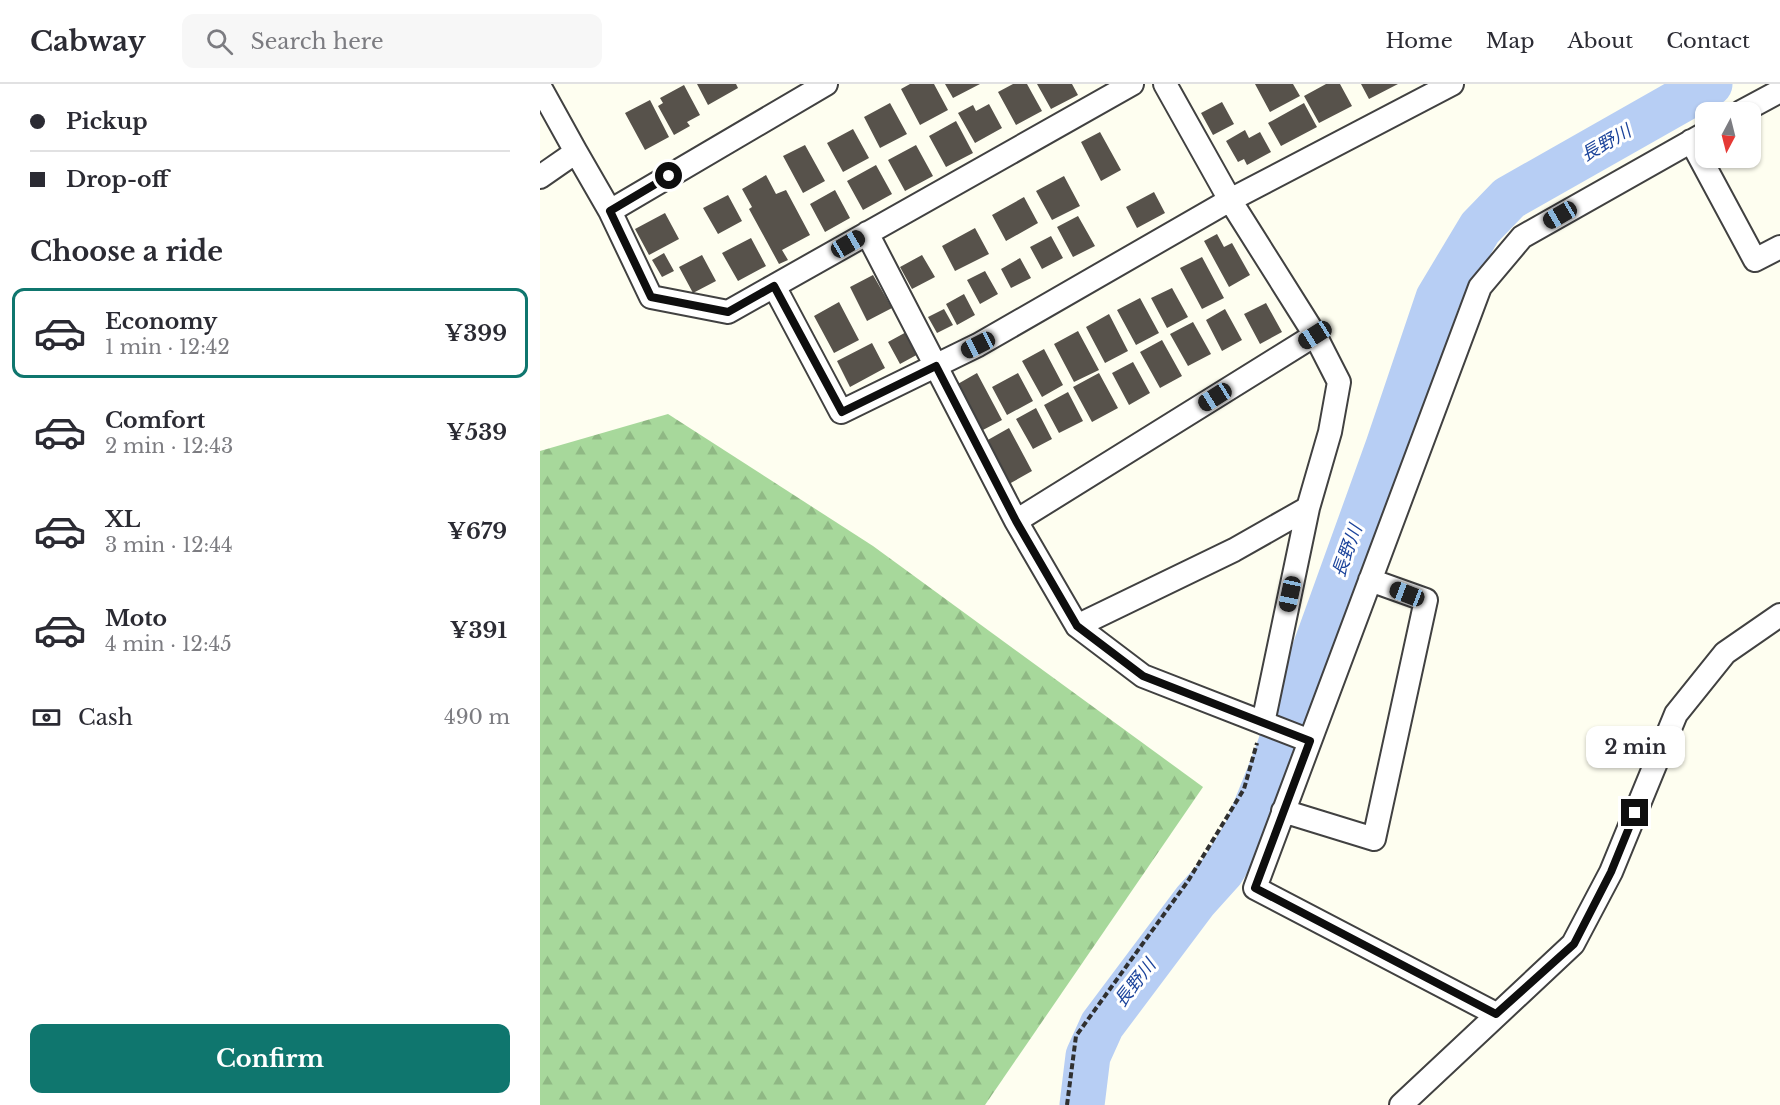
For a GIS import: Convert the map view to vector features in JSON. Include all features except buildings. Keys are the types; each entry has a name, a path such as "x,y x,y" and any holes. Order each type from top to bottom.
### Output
{"street":[{"path":"610,211 826,84"},
{"path":"540,87 610,211 651,297 728,312 1132,84"},
{"path":"1165,84 1230,200 1315,335 1339,382 1330,432 1308,508 1263,723"},
{"path":"774,286 842,412 978,345 1230,200 1452,84"},
{"path":"1760,102 1780,91"},
{"path":"1496,1014 1255,888 1480,287 1522,237 1695,139"},
{"path":"540,177 573,146"},
{"path":"1712,168 1755,260 1780,247"},
{"path":"867,233 1016,521 1077,626 1143,676 1310,741"},
{"path":"1016,521 1315,335"},
{"path":"1077,626 1234,550 1308,508"},
{"path":"1284,811 1374,839 1426,600 1370,580"},
{"path":"1401,1105 1496,1014 1574,944 1611,872 1676,714 1725,652 1780,615"}],"path":[{"path":"1067,1105 1076,1036 1188,881 1244,789 1263,723"}],"green space":[{"path":"668,414 873,546 1203,787 985,1105 540,1105 540,451"}],"waterway":[{"name":"長野川","path":"1082,1105 1088,1056 1102,1025 1195,901 1222,871 1246,832 1274,762 1388,446 1438,298 1480,228 1509,198 1710,84"}],"route":[{"path":"669,176 610,211 651,297 728,312 774,286 842,412 936,366 1016,521 1077,626 1143,676 1310,741 1255,888 1496,1014 1574,944 1611,872 1635,813"}]}
